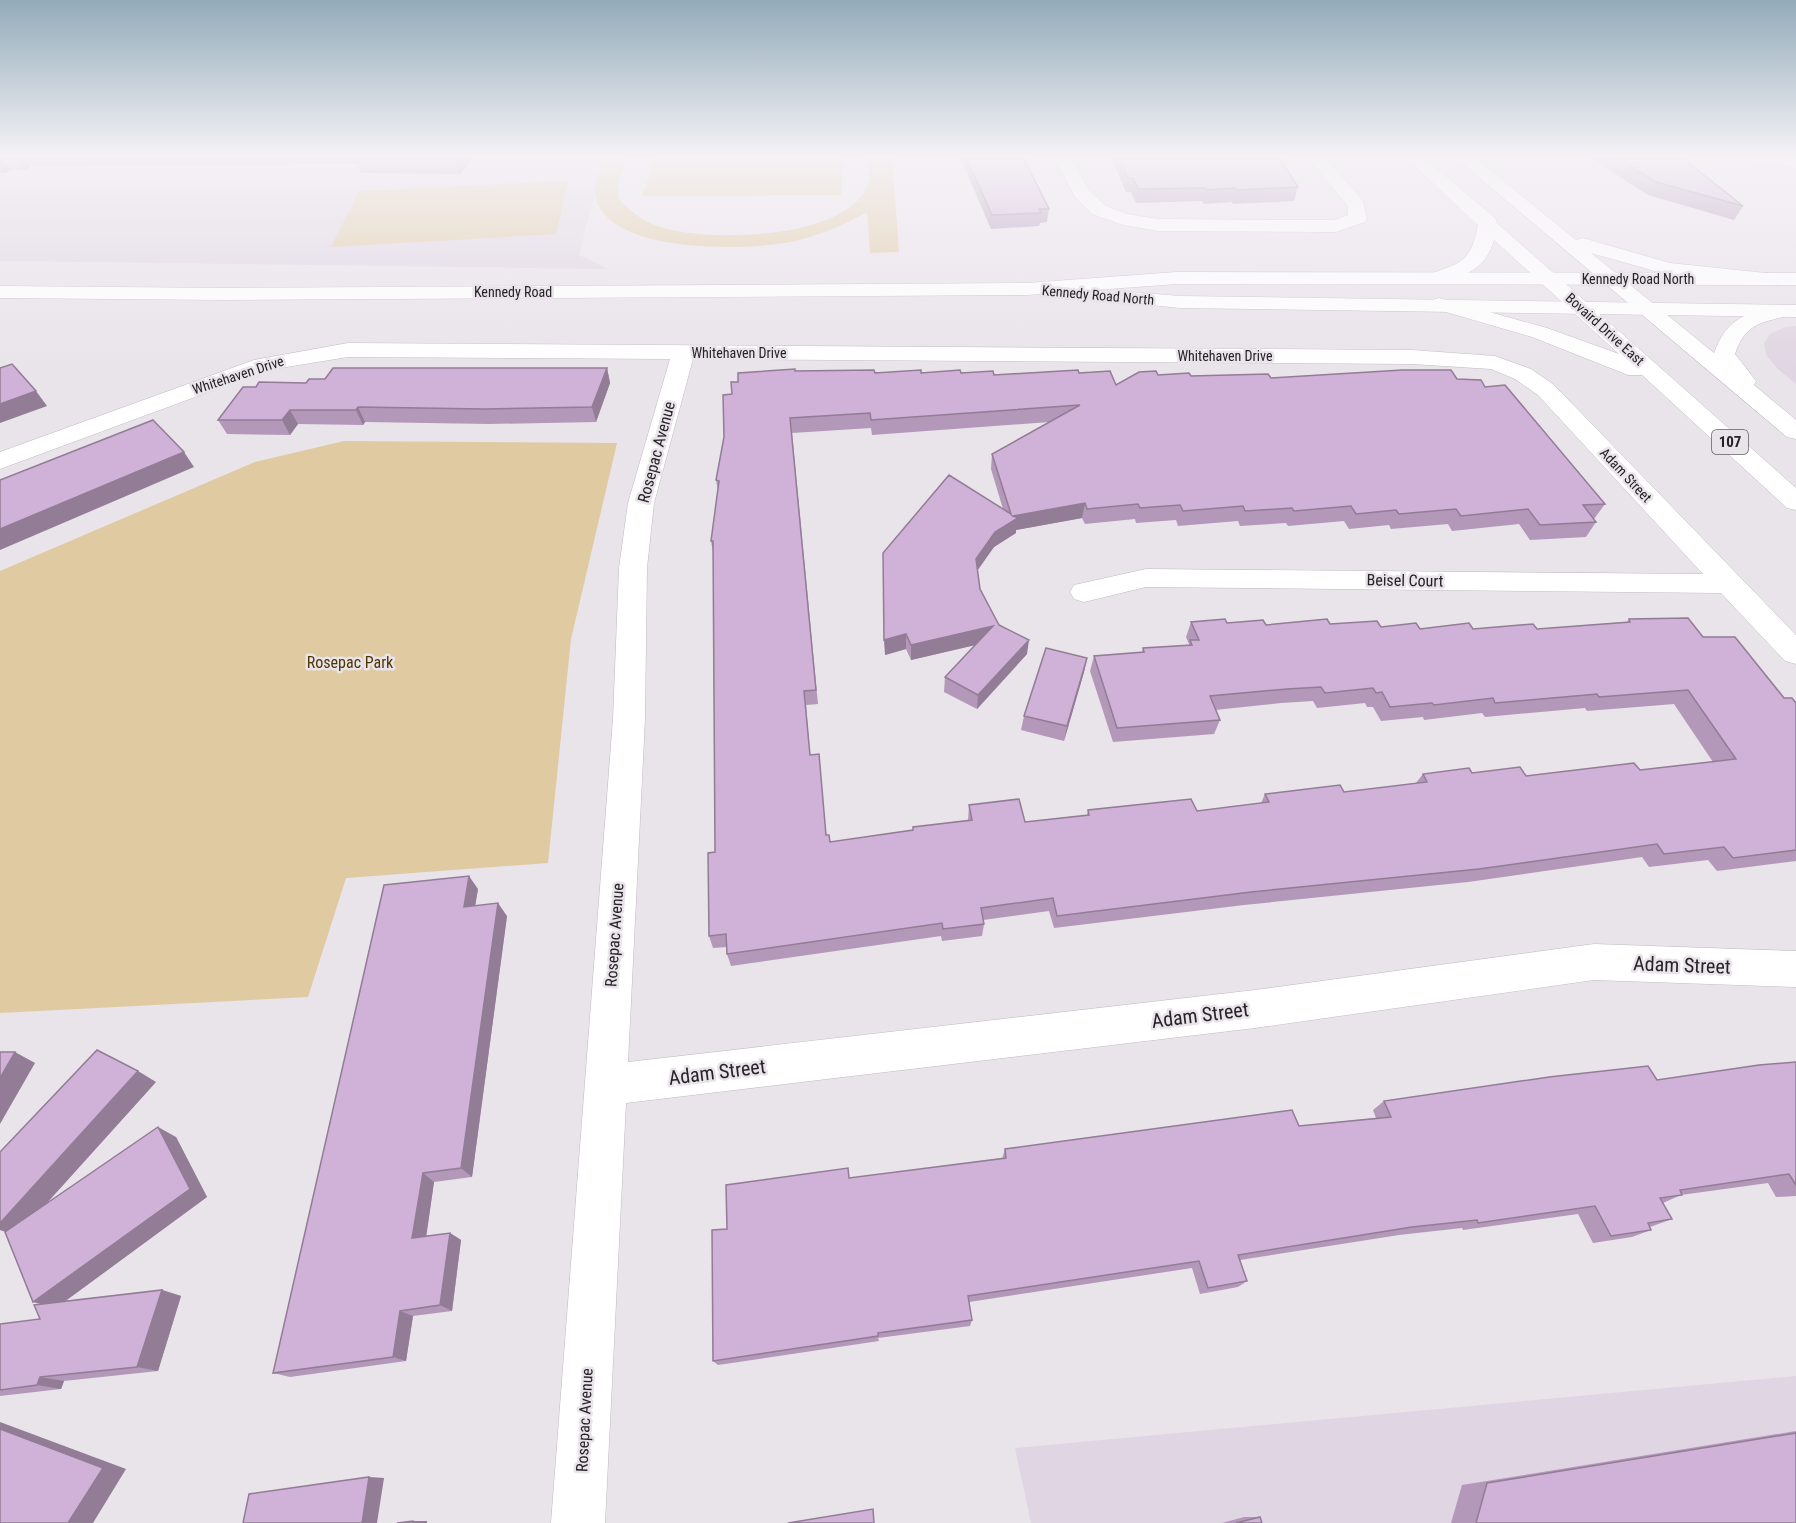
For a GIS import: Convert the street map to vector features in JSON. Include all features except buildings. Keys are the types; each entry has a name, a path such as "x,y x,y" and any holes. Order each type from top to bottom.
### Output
{"main road":[{"path":"1434,279 1466,269 1476,260 1485,243 1487,228"},
{"name":"Bovaird Drive East","path":"1495,228 1796,502"},
{"path":"1552,228 1796,432"},
{"path":"1555,228 1584,245 1631,260 1669,268 1787,279"},
{"name":"Kennedy Road North","path":"1027,288 1177,278 1787,279"},
{"name":"Kennedy Road North","path":"1027,288 1180,302 1439,304 1790,311"},
{"name":"Kennedy Road","path":"0,292 228,294 1027,288"},
{"path":"1439,304 1544,333 1599,353 1664,382"},
{"path":"1761,402 1724,355 1729,339 1739,325 1757,317 1790,311"},
{"name":"Whitehaven Drive","path":"0,461 262,365 348,350 1400,357 1496,363"},
{"name":"Rosepac Avenue","path":"578,1523 629,718 633,568 641,503 683,353"},
{"name":"Adam Street","path":"1496,363 1523,374 1546,390 1796,653"},
{"name":"Beisel Court","path":"1084,592 1146,578 1728,584"},
{"name":"Adam Street","path":"604,1085 1243,1010 1594,962 1796,969"}],"shaded area":[{"path":"0,228 586,228 579,255 608,269 0,261"},
{"path":"1796,326 1796,384 1766,355 1764,343 1770,334 1785,327"},
{"path":"1796,1376 1796,1523 1031,1523 1015,1448"}],"green space":[{"path":"340,228 557,228 556,234 331,247"},
{"path":"622,228 664,228 712,235 743,235 796,228 834,228 795,241 746,247 680,244 648,238"},
{"path":"868,228 897,228 899,252 870,253"},
{"name":"Rosepac Park","path":"344,441 617,443 571,639 548,863 346,878 308,997 0,1013 0,571 255,462"}]}
